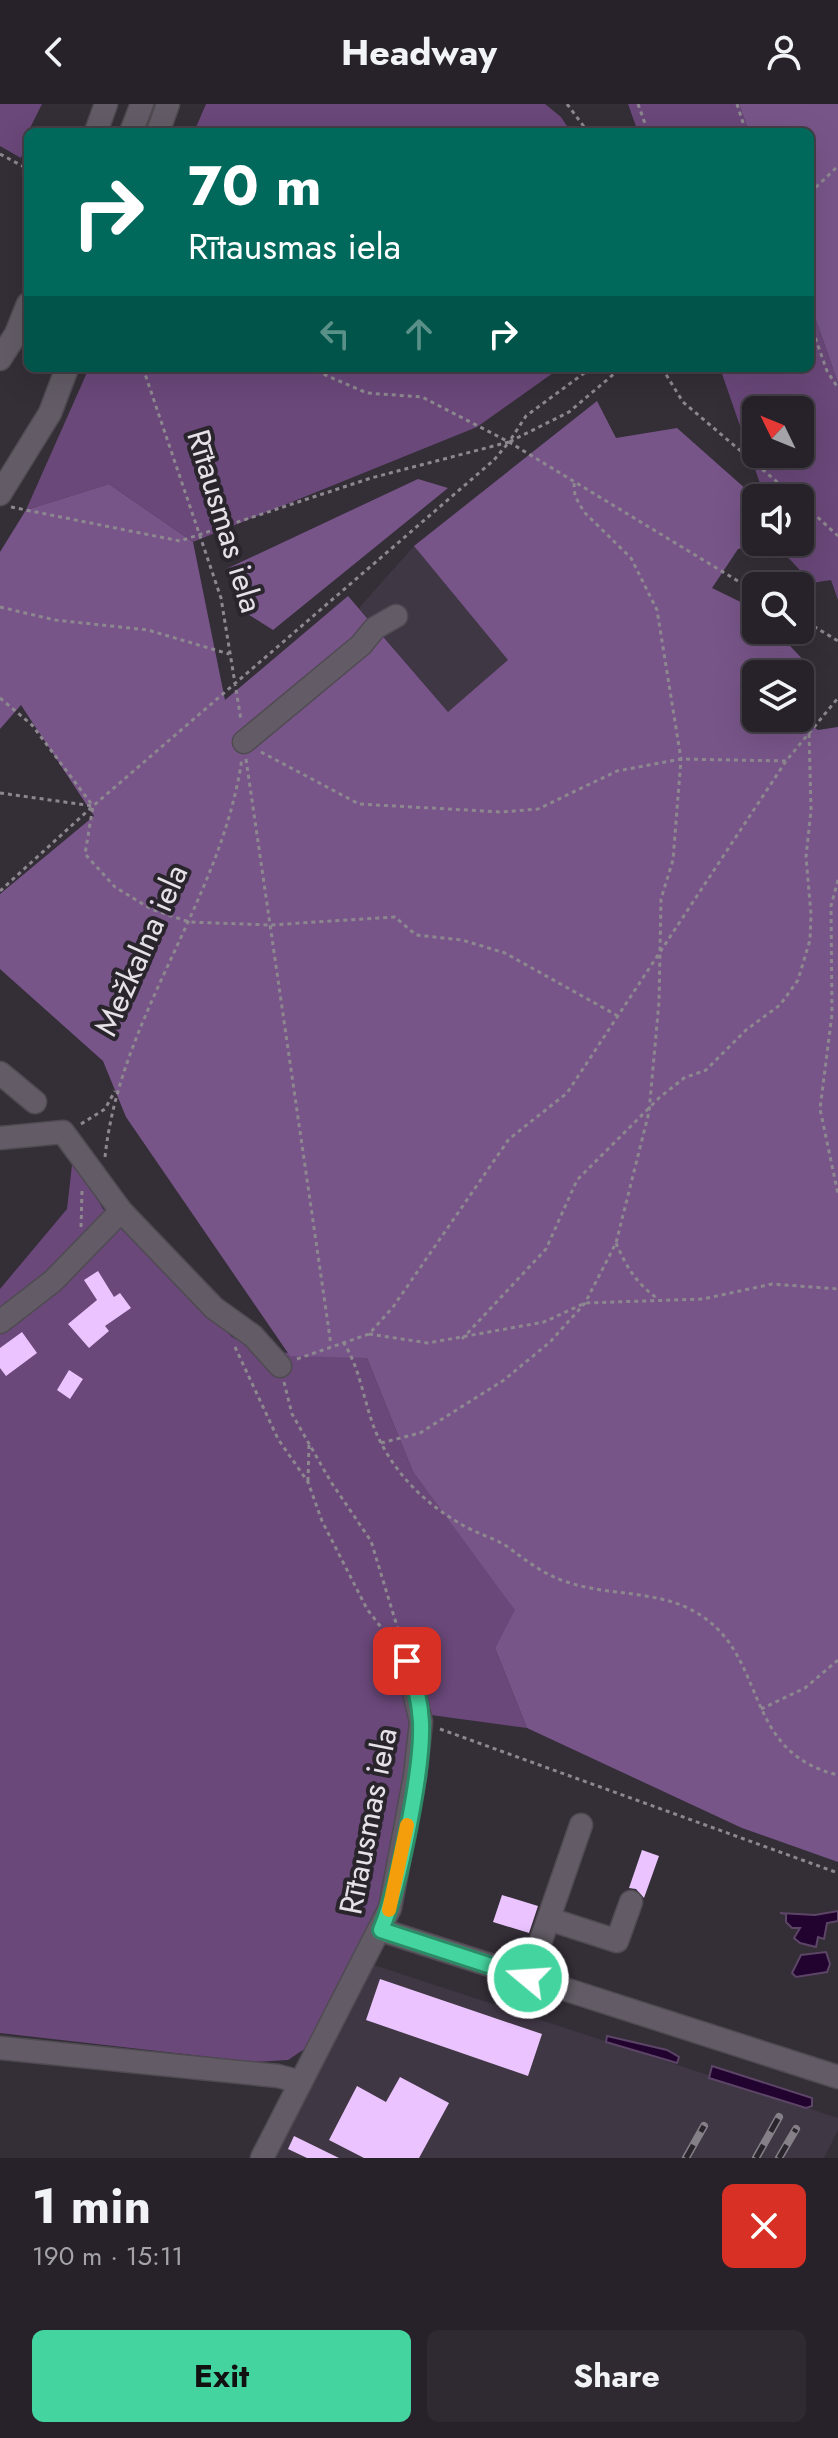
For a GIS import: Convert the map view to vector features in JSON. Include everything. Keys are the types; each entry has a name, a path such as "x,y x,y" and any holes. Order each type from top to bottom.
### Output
{"street":[{"path":"97,128 106,104"},
{"path":"133,128 142,104"},
{"path":"159,128 168,104"},
{"path":"0,359 24,314"},
{"path":"0,494 50,413 65,372"},
{"path":"244,742 361,645 375,628 396,616"},
{"path":"0,1138 63,1132 92,1187 121,1211 214,1308 253,1336 280,1366"},
{"path":"0,1322 80,1255 121,1211"},
{"name":"Rītausmas iela","path":"262,2158 390,1908 404,1840 421,1722 407,1661"},
{"path":"528,1978 581,1825"},
{"path":"549,1919 617,1941 631,1902"},
{"path":"381,1930 838,2077"},
{"path":"0,2048 278,2076 301,2082"}],"path":[{"path":"567,104 585,128"},
{"path":"638,104 647,128"},
{"path":"737,104 745,128"},
{"path":"0,154 24,167"},
{"path":"814,189 838,166"},
{"path":"814,334 827,371 838,388"},
{"name":"Rītausmas iela","path":"144,372 221,598 331,1345"},
{"path":"318,372 367,393 422,397 509,442 742,584"},
{"path":"0,891 93,806 494,460 526,416 586,372"},
{"path":"0,504 180,541 371,478 509,442 569,412 616,372"},
{"path":"664,372 683,402 779,484"},
{"path":"381,1443 420,1433 504,1380 550,1342 585,1303 616,1243 649,1112 659,1002 661,899 673,860 681,759 657,610 631,558 584,512 575,496 574,483"},
{"path":"814,514 838,536"},
{"path":"0,607 55,620 148,630 229,654"},
{"path":"814,626 838,641"},
{"path":"0,698 32,725 93,806 85,854 115,887 151,909 189,922 270,925 395,917 416,935 462,940 505,953 618,1016"},
{"path":"814,724 838,698"},
{"path":"369,1334 393,1307 509,1139 567,1093 808,732"},
{"path":"462,1339 546,1249 577,1180 684,1078 706,1070 746,1030 780,1005 798,980 810,940 806,857 811,810 809,732"},
{"path":"244,742 359,804 502,812 538,809 617,771 681,759 786,761"},
{"name":"Mežkalna iela","path":"80,1255 92,1187 119,1085 144,1019 227,832 244,742"},
{"path":"0,793 93,806"},
{"path":"838,880 831,906 832,1014 820,1109 838,1194"},
{"path":"63,1132 105,1109 119,1085"},
{"path":"616,1243 628,1270 640,1286 658,1299"},
{"path":"407,1661 371,1541 292,1414 280,1366 331,1345 369,1334 428,1343 462,1339 544,1322 585,1303 703,1299 772,1284 838,1289"},
{"path":"343,1342 354,1362 363,1399 381,1443 420,1496 466,1527 503,1544 536,1570 570,1583 683,1604 709,1621 733,1651 774,1734 805,1765 838,1775"},
{"path":"232,1343 278,1439 308,1482 322,1521 367,1609 407,1661"},
{"path":"308,1482 309,1445"},
{"path":"761,1709 805,1688 838,1660"},
{"path":"421,1722 838,1873"}],"shaded area":[{"path":"0,104 42,104 30,128 24,128 21,158 0,146"},
{"path":"206,104 545,104 561,117 568,128 196,128"},
{"path":"628,104 739,104 748,128 637,128"},
{"path":"739,104 838,104 838,383 814,314 814,128 748,128"},
{"path":"814,314 838,383 838,600 831,580 814,583 814,572 802,572 787,556 814,556 814,484 760,484 755,468 814,468 814,396 742,396 742,432 721,372 814,372"},
{"path":"87,372 554,372 477,427 193,542 109,484 26,510"},
{"path":"597,401 616,438 677,428 742,486 742,548 738,549 712,588 742,603 742,644 788,644 803,660 742,660 742,732 814,732 814,727 818,730 838,727 838,1862 742,1828 527,1728 495,1648 515,1610 413,1472 367,1358 290,1356 126,1117 103,1061 0,969 0,894 94,816 21,705 0,729 0,552 26,510 109,484 193,542 225,700 348,596 448,712 508,660 414,546"},
{"path":"418,479 448,488 273,630 238,608 226,569"},
{"path":"414,546 509,661 448,712 359,608"},
{"path":"72,1165 78,1165 103,1209 232,1337 260,1351 367,1358 413,1472 516,1610 495,1648 527,1728 431,1715 413,1724 386,1902 309,2046 288,2060 254,2062 0,2033 0,1289 67,1209"},
{"path":"838,1911 838,1921 827,1923 824,1939 818,1937 816,1947 794,1938 800,1928 792,1928 786,1922 786,1914 780,1913 815,1915"},
{"path":"826,1952 830,1964 827,1972 796,1977 792,1973 801,1955"},
{"path":"374,1965 838,2118 838,2130 824,2158 275,2158"},
{"path":"607,2036 667,2050 679,2057 677,2063 606,2042"},
{"path":"712,2066 812,2098 812,2106 806,2108 709,2078"}],"building":[{"path":"98,1271 114,1297 120,1293 131,1308 105,1326 109,1331 89,1348 68,1324 97,1300 84,1280"},
{"path":"22,1332 37,1353 6,1376 0,1368 0,1348"},
{"path":"69,1370 83,1379 70,1399 57,1390"},
{"path":"642,1850 659,1856 644,1898 636,1889 629,1888"},
{"path":"502,1895 538,1906 529,1933 493,1922"},
{"path":"380,1979 542,2034 528,2076 366,2020"},
{"path":"400,2077 449,2103 419,2158 364,2158 329,2140 357,2086 386,2102"},
{"path":"294,2136 339,2158 307,2158 288,2149"}],"railway":[{"path":"756,2158 779,2117"},
{"path":"686,2158 704,2126"},
{"path":"779,2158 796,2129"}],"slow traffic":[{"path":"389,1910 407,1825"}],"route":[{"path":"407,1661 421,1722 406,1826 390,1908 381,1930 528,1978"}]}
